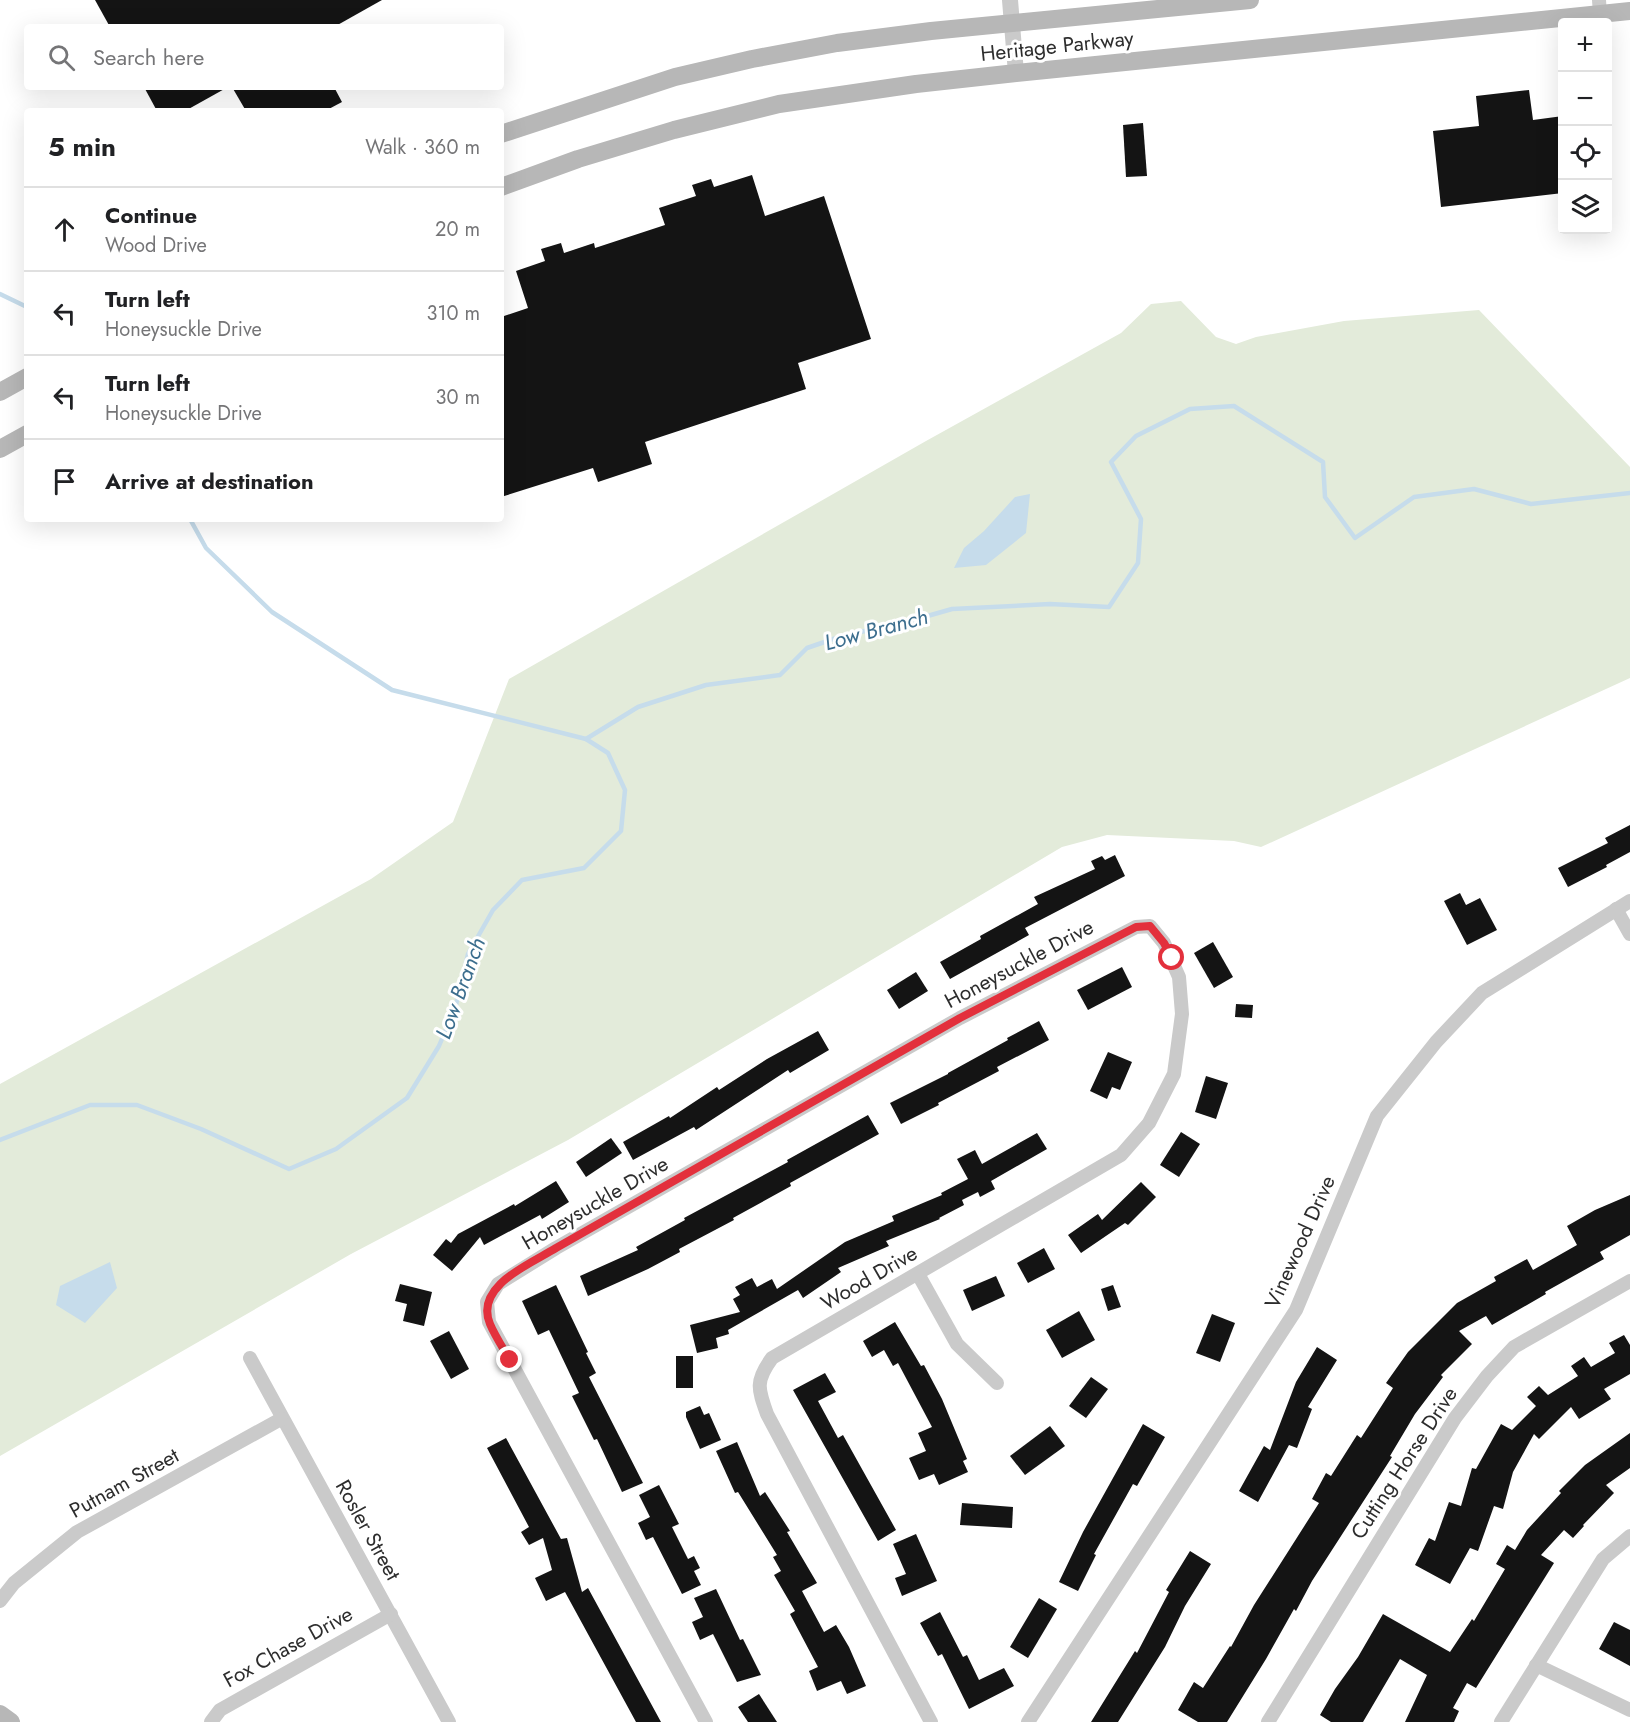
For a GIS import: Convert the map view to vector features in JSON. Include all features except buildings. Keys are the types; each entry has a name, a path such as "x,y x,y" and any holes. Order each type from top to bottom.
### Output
{"main road":[{"name":"Heritage Parkway","path":"504,133 675,77 752,59 848,42 1012,23 1250,0"},
{"name":"Heritage Parkway","path":"504,186 578,159 674,130 779,105 915,84 1600,7 1630,11"},
{"path":"0,392 24,379"},
{"path":"0,449 24,436"},
{"path":"0,1714 11,1722"}],"street":[{"path":"1010,0 1016,73"},
{"name":"Vinewood Drive","path":"1028,1722 1296,1310 1377,1116 1436,1042 1482,993 1630,901"},
{"path":"1616,909 1630,934"},
{"name":"Wood Drive","path":"931,1722 766,1414 758,1390 761,1373 772,1359 1121,1155 1149,1123 1174,1074 1182,1014 1179,977 1164,943 1150,926"},
{"name":"Honeysuckle Drive","path":"706,1722 489,1322 487,1302 498,1284 556,1248 960,1018 1136,927 1150,926"},
{"path":"918,1274 957,1344 997,1383"},
{"name":"Cutting Horse Drive","path":"1268,1722 1455,1418 1487,1376 1514,1347 1630,1281"},
{"name":"Rosler Street","path":"250,1359 449,1722"},
{"name":"Putnam Street","path":"0,1601 14,1583 77,1532 281,1419"},
{"path":"1501,1722 1603,1559 1630,1536"},
{"name":"Fox Chase Drive","path":"211,1722 220,1710 391,1614"},
{"path":"1536,1665 1630,1710"}],"green space":[{"path":"1181,301 1216,337 1236,344 1256,337 1344,321 1479,310 1630,467 1630,678 1261,847 1234,841 1107,835 1062,847 568,1140 351,1254 0,1456 0,1084 371,879 453,822 509,679 926,441 1121,333 1151,304"}],"water":[{"path":"1030,494 1026,533 986,565 954,568 964,548 984,531 1015,497"},
{"path":"110,1262 117,1288 85,1323 56,1305 60,1286"}],"waterway":[{"path":"0,294 24,306"},
{"name":"Low Branch","path":"0,1140 90,1105 137,1105 201,1129 289,1169 336,1149 407,1098 439,1046 456,1005 468,954 493,910 522,880 584,868 621,831 625,790 608,753 586,739 638,707 706,685 780,675 807,648 842,636 952,609 1050,604 1109,607 1138,563 1141,519 1111,462 1136,436 1190,409 1234,406 1323,462 1325,497 1355,538 1414,497 1474,489 1531,504 1630,493"},
{"path":"192,522 206,548 272,612 392,690 586,739"}],"route":[{"path":"510,1360 489,1322 487,1302 498,1284 556,1248 960,1018 1136,927 1150,926 1164,943 1172,958"}]}
